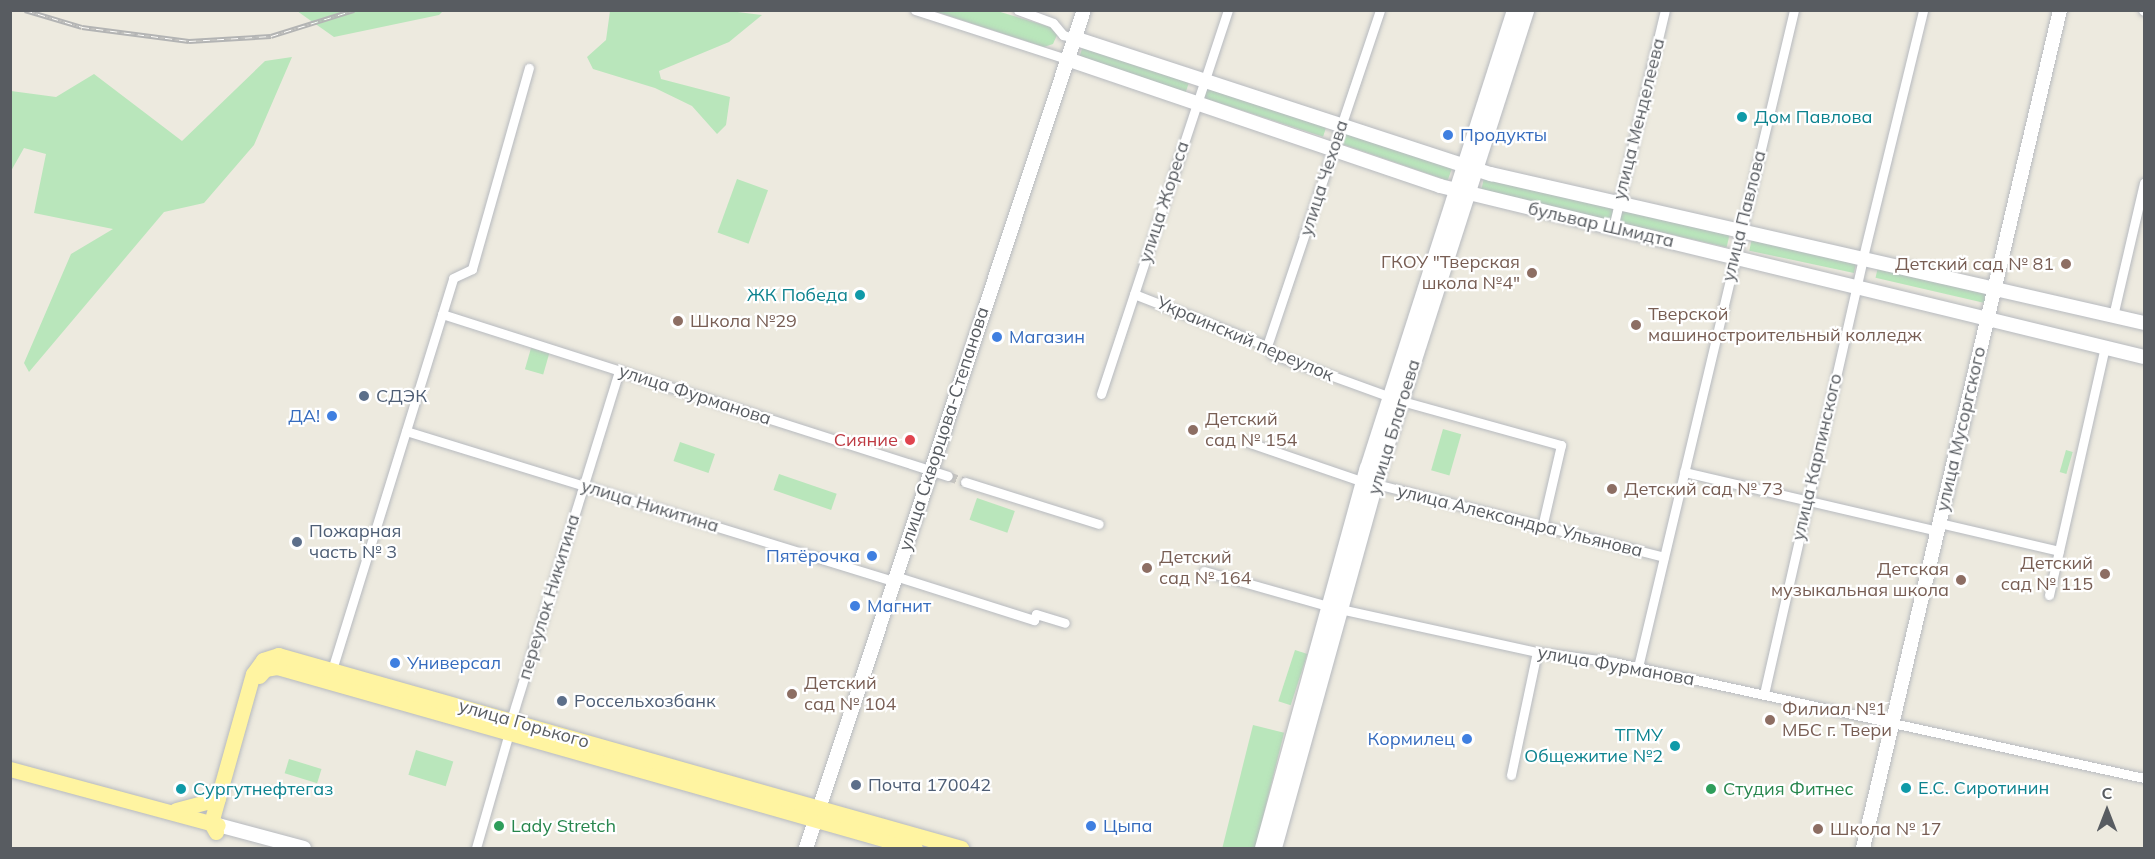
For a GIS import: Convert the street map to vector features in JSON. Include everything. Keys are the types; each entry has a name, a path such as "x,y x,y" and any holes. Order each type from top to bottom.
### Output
{"main road":[{"name":"улица Горького","path":"215,827 218,799 259,664 282,656 331,675 816,814 961,849"},
{"name":"улица Горького","path":"215,827 260,675 267,668 277,667 331,675"},
{"path":"10,769 167,811 215,827"},
{"path":"10,777 215,827"},
{"path":"167,811 194,808 218,799"},
{"name":"улица Горького","path":"816,814 915,849"}],"street":[{"path":"915,10 1067,59"},
{"path":"1018,10 1053,22 1063,35 1074,38"},
{"name":"улица Скворцова-Степанова","path":"806,849 1083,10"},
{"name":"улица Жореса","path":"1101,394 1228,10"},
{"name":"улица Чехова","path":"1267,346 1380,10"},
{"name":"улица Благоева","path":"1470,167 1514,10"},
{"name":"улица Благоева","path":"1262,849 1370,483 1461,192 1527,10"},
{"name":"улица Менделеева","path":"1613,228 1665,10"},
{"name":"улица Павлова","path":"1638,667 1733,257 1794,10"},
{"name":"улица Карпинского","path":"1764,694 1856,287 1923,10"},
{"name":"улица Мусоргского","path":"1863,849 2060,10"},
{"name":"бульвар Шмидта","path":"1074,38 1341,127 1470,167 1740,232 1863,257 2145,323"},
{"name":"бульвар Шмидта","path":"1067,59 1461,192 2145,357"},
{"path":"331,675 453,278 472,268 529,68"},
{"path":"2113,316 2145,183"},
{"name":"Украинский переулок","path":"1134,294 1267,346 1272,354 1396,399 1560,445 1542,527"},
{"name":"улица Фурманова","path":"442,314 948,476"},
{"path":"2049,595 2105,347"},
{"name":"переулок Никитина","path":"476,849 510,726 619,371"},
{"name":"улица Никитина","path":"406,432 1034,620 1036,614 1065,623"},
{"name":"улица Александра Ульянова","path":"1247,442 1370,483 1664,557"},
{"path":"1684,472 1807,501 2059,551"},
{"path":"965,482 1099,524"},
{"name":"улица Фурманова","path":"1204,571 1334,608 1537,652 1638,667 2145,778"},
{"name":"улица Благоева","path":"1275,849 1334,608"},
{"path":"1511,775 1537,652"},
{"path":"215,827 275,849"},
{"path":"215,827 304,849"}],"green space":[{"path":"721,10 762,15 729,42 659,71 661,79 730,97 726,125 717,134 692,106 655,88 593,69 587,57 606,40 610,11"},
{"path":"297,11 443,11 439,15 334,37"},
{"path":"934,11 997,11 1050,27 1057,35 1053,44 1044,47"},
{"path":"1083,46 1190,81 1186,93 1079,58"},
{"path":"292,57 254,145 204,203 164,212 29,372 24,363 71,254 113,229 34,213 46,154 24,148 11,171 11,91 56,97 94,74 182,141 265,61"},
{"path":"1206,86 1327,125 1323,137 1202,97"},
{"path":"1347,132 1452,168 1448,180 1343,144"},
{"path":"1484,178 1730,235 1727,247 1481,191"},
{"path":"737,179 768,190 749,244 718,233"},
{"path":"1752,238 1857,260 1854,273 1749,251"},
{"path":"1878,267 1987,292 1985,303 1876,278"},
{"path":"531,348 549,353 543,374 525,369"},
{"path":"1443,429 1461,434 1449,476 1431,470"},
{"path":"680,442 715,454 708,473 673,461"},
{"path":"2066,450 2073,452 2066,474 2060,472"},
{"path":"779,474 837,494 831,510 773,490"},
{"path":"977,498 1015,511 1007,533 970,520"},
{"path":"1295,650 1307,654 1291,705 1278,701"},
{"path":"1253,725 1284,733 1255,848 1222,848"},
{"path":"416,750 453,761 446,786 408,775"},
{"path":"289,759 322,769 317,783 285,773"}],"tunnel":[{"path":"948,476 965,482"}],"railway":[{"path":"25,10 82,27 189,41 271,36 354,10"}],"place":[{"name":"Дом Павлова","path":"1742,117"},
{"name":"Продукты","path":"1448,135"},
{"name":"Детский сад № 81","path":"2066,264"},
{"name":"ГКОУ \"Тверская школа №4\"","path":"1532,273"},
{"name":"ЖК Победа","path":"860,295"},
{"name":"Школа №29","path":"678,321"},
{"name":"Тверской машиностроительный колледж","path":"1636,325"},
{"name":"Магазин","path":"997,337"},
{"name":"СДЭК","path":"364,396"},
{"name":"ДА!","path":"332,416"},
{"name":"Детский сад № 154","path":"1193,430"},
{"name":"Сияние","path":"910,440"},
{"name":"Детский сад № 73","path":"1612,489"},
{"name":"Пожарная часть № 3","path":"297,542"},
{"name":"Пятёрочка","path":"872,556"},
{"name":"Детский сад № 164","path":"1147,568"},
{"name":"Детский сад № 115","path":"2105,574"},
{"name":"Детская музыкальная школа","path":"1961,580"},
{"name":"Магнит","path":"855,606"},
{"name":"Универсал","path":"395,663"},
{"name":"Детский сад № 104","path":"792,694"},
{"name":"Россельхозбанк","path":"562,701"},
{"name":"Филиал №1 МБС г. Твери","path":"1770,720"},
{"name":"Кормилец","path":"1467,739"},
{"name":"ТГМУ Общежитие №2","path":"1675,746"},
{"name":"Почта 170042","path":"856,785"},
{"name":"Е.С. Сиротинин","path":"1906,788"},
{"name":"Сургутнефтегаз","path":"181,789"},
{"name":"Студия Фитнес","path":"1711,789"},
{"name":"Lady Stretch","path":"499,826"},
{"name":"Цыпа","path":"1091,826"},
{"name":"Школа № 17","path":"1818,829"}]}
